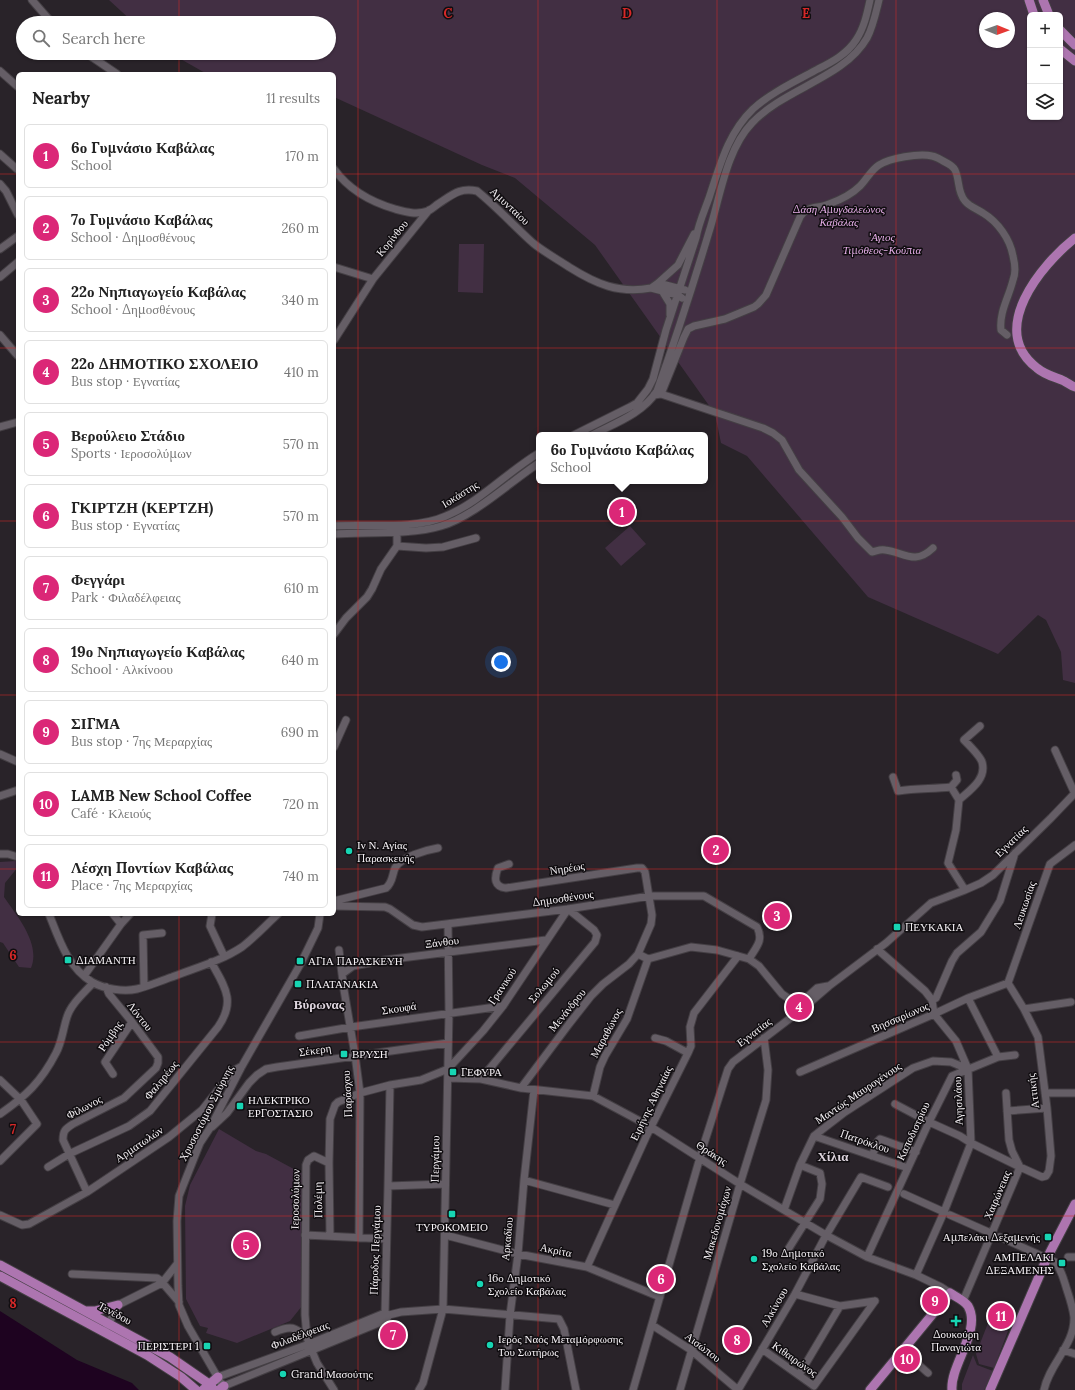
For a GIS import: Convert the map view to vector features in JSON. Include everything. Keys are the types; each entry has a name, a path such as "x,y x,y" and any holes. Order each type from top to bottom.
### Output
{"main road":[{"path":"1029,0 1033,12"},
{"path":"1042,0 1048,12"},
{"path":"1063,33 1075,45"},
{"path":"1063,51 1075,61"},
{"path":"1075,238 1055,256 1029,289 1018,314 1016,325 1020,347 1032,365 1049,376 1064,381 1075,387"},
{"path":"990,1390 1047,1258 1075,1204"},
{"name":"Τενέδου","path":"0,1265 170,1357 209,1388"},
{"name":"Τενέδου","path":"0,1276 164,1365 196,1390"},
{"path":"870,1390 950,1293 967,1305 970,1310 971,1323 952,1379 952,1390"},
{"path":"85,1311 95,1311 118,1305"},
{"path":"209,1388 218,1377"}],"street":[{"path":"32,0 46,16"},
{"path":"651,288 678,265 696,230 722,158 731,137 738,126 766,99 826,65 848,50 856,40 863,26 870,0"},
{"path":"657,394 690,293 730,161 738,142 752,123 771,106 842,66 854,55 870,32 879,0"},
{"path":"96,60 113,72"},
{"path":"0,71 16,85"},
{"path":"0,154 16,168"},
{"path":"598,432 638,412 657,394 688,329 694,326 726,319 754,307 761,301 766,295 800,217 806,210 828,205 845,196 858,188 877,167 887,161 899,158 930,156 951,166 954,169 959,189 965,201 970,207 990,218 1003,232 1011,248 1015,266 1013,281 1002,317 1001,330 1007,334"},
{"name":"Αμυνταίου","path":"336,171 347,183 370,201 412,213 429,210 462,190 466,189 477,191 534,244 587,278 606,287 625,290 651,288 662,291 690,293"},
{"path":"0,184 6,191 16,211"},
{"name":"Κορίνθου","path":"336,337 373,279 429,210"},
{"path":"580,432 630,407 643,397 653,379 669,322 696,238 696,230"},
{"path":"0,249 16,237"},
{"path":"0,277 16,264"},
{"path":"336,268 373,279"},
{"name":"Αμυνταίου","path":"658,283 679,292 687,301"},
{"path":"662,291 670,304 669,322"},
{"path":"0,335 16,354"},
{"path":"657,394 763,428 773,433 782,440 799,470 872,552 884,549 909,557 922,555 934,548"},
{"path":"0,427 16,423"},
{"name":"Ιοκάστης","path":"336,534 397,528 446,516 470,503 536,455"},
{"name":"Ιοκάστης","path":"336,526 429,529 445,524 467,514 536,465"},
{"path":"336,631 372,589 381,569 398,546 397,528"},
{"path":"398,546 426,548 443,547 476,538"},
{"path":"336,742 346,720"},
{"path":"959,800 975,786 982,776 982,761 964,740 980,726"},
{"name":"Εγνατίας","path":"633,1390 700,1158 728,1069 733,1062 801,1010 828,986 877,950 931,903 981,883 993,875 1075,794 1055,750"},
{"path":"0,754 16,761"},
{"path":"894,777 898,791 914,788 939,788 951,786 957,780 956,775"},
{"path":"951,786 959,800 956,830 948,863 965,890"},
{"path":"0,796 16,791"},
{"name":"Λευκωσίας","path":"1008,983 1050,864 1075,845"},
{"path":"336,900 386,888 391,882 395,869 399,863 424,851 438,848"},
{"path":"932,1000 936,998 957,953 981,932 1000,901 1016,851"},
{"path":"0,854 16,856"},
{"name":"Νηρέως","path":"509,864 498,868 495,874 496,884 500,887 506,888 642,868 645,872 650,896"},
{"name":"Δημοσθένους","path":"336,906 385,907 417,927 568,909 650,896 704,896 757,927 760,933 760,941 749,959"},
{"name":"Μενάνδρου","path":"521,1088 591,996 602,984 629,964 638,954 651,924 652,915 650,896"},
{"name":"Γρανικού","path":"448,1069 483,1031 503,1006 568,909"},
{"name":"Σολωμού","path":"481,1079 595,942 597,936 594,930 568,909"},
{"path":"50,916 58,937 76,970 93,983 106,987 129,990 144,987 224,956 241,947 258,934 276,916"},
{"path":"115,916 121,924"},
{"path":"84,976 128,916"},
{"path":"212,916 210,926 224,956"},
{"name":"Χρυσοστόμου Σμύρνης","path":"223,1389 218,1377 188,1326 179,1302 177,1221 179,1196 200,1143 210,1128 242,1066 301,963 318,928 320,916"},
{"name":"Περγάμου","path":"419,1390 423,1383 443,1309 449,1012 448,924"},
{"path":"144,987 143,935 162,933"},
{"name":"Ξάνθου","path":"342,974 353,966 385,960 546,940"},
{"path":"638,954 648,959 691,947 717,950 749,959 759,966 782,994 788,998 797,1000 806,998 817,988 828,986"},
{"name":"Παράσχου","path":"339,950 360,1093 359,1238"},
{"path":"877,950 925,990 932,1000 934,1014"},
{"name":"Ειρήνης Αθηναίας","path":"587,1267 651,1127 691,1046 690,1027 694,1013 738,956"},
{"name":"Μαραθώνος","path":"593,1096 600,1067 627,1019 648,959"},
{"name":"Φαληρέως","path":"48,1167 69,1154 129,1126 150,1111 218,1027 224,1019 227,1010 227,998 223,984 211,962"},
{"path":"0,1114 21,1100 38,1082 47,1069 61,1042 67,1016 72,1007 93,983"},
{"name":"Βησσαρίωνος","path":"800,1072 968,998 1008,983"},
{"name":"Αττικής","path":"1008,983 1024,1009 1038,1038 1047,1108 1051,1156 1048,1174 1046,1176 1042,1177 1020,1167"},
{"name":"Λόντου","path":"106,987 109,994 158,1057"},
{"path":"968,998 998,1057"},
{"path":"1024,1009 1071,1002"},
{"name":"Σκουφά","path":"299,1036 351,1026 503,1006"},
{"name":"Αγησιλάου","path":"916,1275 947,1213 971,1143 968,1069 956,1041 934,1014"},
{"name":"Ρόμβης","path":"113,1074 105,1062 132,1022"},
{"path":"656,1038 666,1041 688,1053"},
{"name":"Μακεδονομάχων","path":"680,1390 766,1100 768,1070 764,1038"},
{"name":"Σέκερη","path":"210,1128 228,1113 249,1082 261,1072 277,1067 448,1043"},
{"name":"Καποδιστρίου","path":"867,1257 929,1122 952,1076 998,1057 1015,1055"},
{"name":"Φίλωνος","path":"87,1192 63,1140 63,1133 65,1129 124,1098 156,1068 158,1057"},
{"name":"Μαντώς Μαυρογένους","path":"784,1210 800,1165 814,1136 845,1112 913,1068 933,1061 951,1062 968,1069"},
{"name":"Αρματωλών","path":"0,1215 22,1225 34,1222 87,1192 178,1130 202,1110 233,1071 242,1066"},
{"path":"329,1163 330,1119 332,1110 338,1102 360,1093 390,1085 421,1080 448,1069"},
{"name":"Θράκης","path":"448,1078 481,1079 534,1090 593,1096 651,1127 740,1184 826,1235 867,1257 916,1275 950,1293"},
{"path":"0,1080 21,1100 37,1124 0,1161"},
{"name":"Πάροδος Περγάμου","path":"387,1314 386,1239 390,1085"},
{"name":"Αρκαδίου","path":"505,1390 510,1315 518,1254 524,1180 534,1090"},
{"path":"1045,1093 1075,1093"},
{"name":"Χαιρώνειας","path":"963,1301 996,1235 1020,1167 1012,1152 1009,1140 1006,1094"},
{"path":"895,1104 1020,1167"},
{"path":"1007,1111 1047,1108"},
{"name":"Πατρόκλου","path":"814,1136 908,1168"},
{"path":"872,1156 878,1141 880,1140 916,1152"},
{"name":"Ιεροσολύμων","path":"309,1345 305,1315 307,1163 311,1157 314,1156 329,1163"},
{"name":"Πολέμη","path":"329,1163 330,1236"},
{"path":"789,1248 820,1200 822,1184 820,1173 800,1165"},
{"name":"Αλκίνοου","path":"738,1390 795,1294 826,1235 861,1177 888,1187"},
{"path":"524,1180 615,1205"},
{"path":"388,1186 445,1184"},
{"path":"904,1194 1047,1258 1055,1262 1060,1268 1074,1315 1073,1327 1070,1337 1046,1379 1044,1390"},
{"path":"305,1235 386,1239"},
{"name":"Ακρίτα","path":"445,1235 518,1254 587,1267 660,1297"},
{"path":"104,1332 118,1305 162,1283 177,1264"},
{"path":"72,1274 157,1278 179,1302"},
{"path":"795,1294 840,1306 799,1375"},
{"name":"Κιθαιρώνος","path":"762,1349 814,1386 875,1301 840,1306"},
{"name":"Φιλαδέλφειας","path":"218,1377 386,1320 387,1314 443,1309 559,1319 564,1329 576,1390"},
{"name":"Αισώπου","path":"652,1325 691,1350 738,1390"},
{"path":"275,1332 285,1327 293,1328 309,1345 334,1390"},
{"name":"Φιλαδέλφειας","path":"223,1389 309,1345"},
{"path":"902,1350 928,1373"},
{"path":"1063,1350 1075,1354"}],"green space":[{"name":"'Αγιος Τιμόθεος-Κούπια","path":"109,0 1075,0 1075,683 1063,680 1061,652 1046,620 1038,615 998,654 868,597 747,456 721,443 715,414 595,245 515,178 482,165 336,98 336,72 203,72 182,60 336,60 336,16 126,16"},
{"path":"459,244 484,244 483,293 458,292"},
{"path":"630,526 646,544 621,566 605,548"},
{"path":"16,861 16,869 5,883 4,897 21,921 30,940 33,949 31,968 19,967 3,943 0,942 0,862"},
{"path":"219,1129 256,1151 266,1154 303,1174 302,1306 290,1321 237,1343 206,1333 208,1328 200,1326 186,1299 185,1206 190,1185"},
{"path":"988,1323 1008,1331 994,1368 979,1364 976,1354"},
{"path":"973,1355 977,1365 993,1371 984,1390 962,1390 962,1384"}],"shaded area":[{"path":"0,1311 77,1360 132,1383 139,1390 0,1390"}],"place":[{"name":"6ο Γυμνάσιο Καβάλας","path":"622,512"},
{"name":"7ο Γυμνάσιο Καβάλας","path":"716,850"},
{"name":"Ιν Ν. Αγίας Παρασκευής","path":"349,851"},
{"name":"22ο Νηπιαγωγείο Καβάλας","path":"777,916"},
{"name":"ΠΕΥΚΑΚΙΑ","path":"897,927"},
{"name":"ΔΙΑΜΑΝΤΗ","path":"68,960"},
{"name":"ΑΓΙΑ ΠΑΡΑΣΚΕΥΗ","path":"300,961"},
{"name":"ΠΛΑΤΑΝΑΚΙΑ","path":"298,984"},
{"name":"22ο ΔΗΜΟΤΙΚΟ ΣΧΟΛΕΙΟ","path":"799,1007"},
{"name":"ΒΡΥΣΗ","path":"344,1054"},
{"name":"ΓΕΦΥΡΑ","path":"453,1072"},
{"name":"ΗΛΕΚΤΡΙΚΟ ΕΡΓΟΣΤΑΣΙΟ","path":"240,1106"},
{"name":"ΤΥΡΟΚΟΜΕΙΟ","path":"452,1214"},
{"name":"Αμπελάκι Δεξαμενής","path":"1048,1237"},
{"name":"Βερούλειο Στάδιο","path":"246,1245"},
{"name":"19ο Δημοτικό Σχολείο Καβάλας","path":"754,1259"},
{"name":"ΑΜΠΕΛΑΚΙ ΔΕΞΑΜΕΝΗΣ","path":"1062,1263"},
{"name":"ΓΚΙΡΤΖΗ (ΚΕΡΤΖΗ)","path":"661,1279"},
{"name":"16ο Δημοτικό Σχολείο Καβάλας","path":"480,1284"},
{"name":"ΣΙΓΜΑ","path":"935,1301"},
{"name":"Λέσχη Ποντίων Καβάλας","path":"1001,1316"},
{"name":"Δουκούρη Παναγιώτα","path":"956,1321"},
{"name":"Φεγγάρι","path":"393,1335"},
{"name":"19ο Νηπιαγωγείο Καβάλας","path":"737,1340"},
{"name":"Ιερός Ναός Μεταμόρφωσης Του Σωτήρως","path":"490,1345"},
{"name":"ΠΕΡΙΣΤΕΡΙ 1","path":"207,1346"},
{"name":"LAMB New School Coffee","path":"907,1359"},
{"name":"Grand Μασούτης","path":"283,1374"}],"district":[{"name":"Βύρωνας","path":"319,1004"},
{"name":"Χίλια","path":"833,1156"}],"park label":[{"name":"Δάση Αμυγδαλεώνος Καβάλας","path":"839,215"}]}
